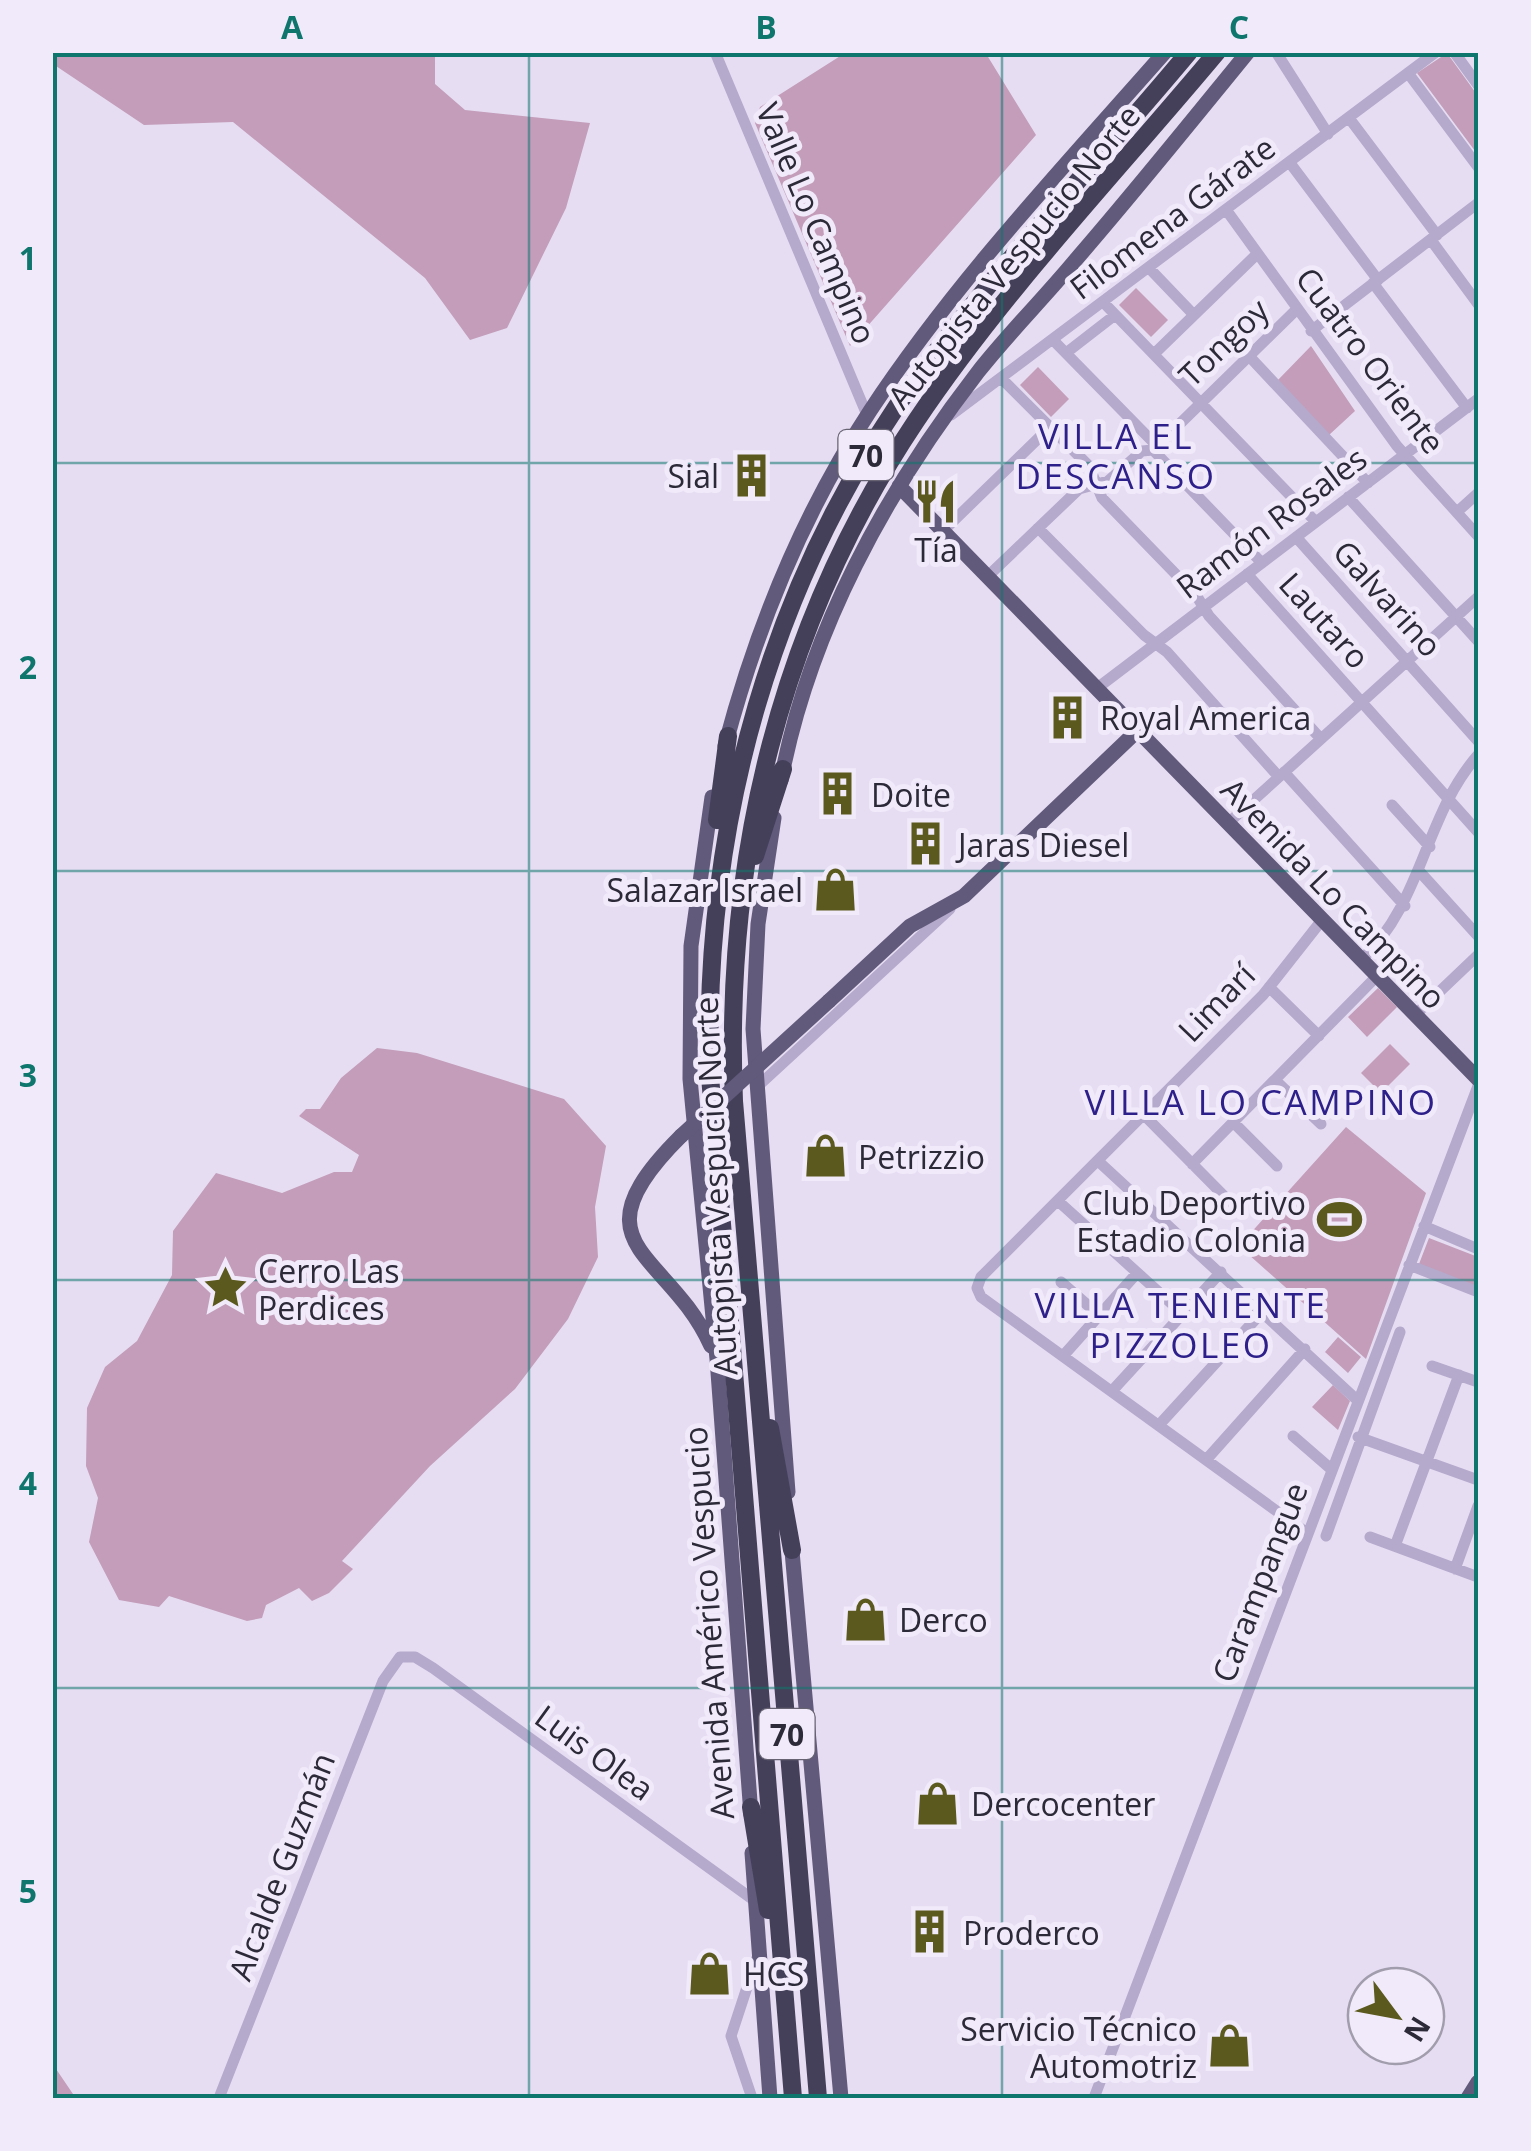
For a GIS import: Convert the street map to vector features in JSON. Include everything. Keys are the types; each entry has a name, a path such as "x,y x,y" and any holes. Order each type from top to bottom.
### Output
{"highway":[{"name":"Autopista Vespucio Norte","path":"793,2098 714,1133 709,1015 712,944 730,809 758,696 791,604 842,496 936,352 1189,52"},
{"name":"Autopista Vespucio Norte","path":"818,2098 734,1101 736,939 751,822 779,708 813,614 861,512 950,373 1217,52"},
{"path":"712,944 712,868 728,736"},
{"path":"736,939 753,861 783,769"},
{"path":"756,1370 792,1550"},
{"path":"751,1807 784,1990"}],"main road":[{"name":"Avenida Américo Vespucio","path":"770,2098 717,1359 692,1101 688,1019 699,873 728,736 777,589 810,516 868,414 937,318 1165,52"},
{"path":"842,2098 792,1550 753,1013 758,924 783,769 831,622 899,486 994,352 1248,52"},
{"name":"Avenida Lo Campino","path":"899,486 1478,1082"},
{"path":"717,1359 693,1309 645,1262 630,1228 631,1204 639,1183 681,1136 910,926 964,896 1137,731"},
{"path":"839,2078 856,2098"},
{"path":"1468,2098 1478,2082"}],"street":[{"name":"Valle Lo Campino","path":"715,52 868,414"},
{"path":"1276,52 1328,134"},
{"name":"Filomena Gárate","path":"940,424 1436,52"},
{"path":"1454,52 1478,85"},
{"path":"1408,74 1478,167"},
{"path":"1350,118 1478,304"},
{"path":"1290,163 1467,408"},
{"path":"1310,331 1478,204"},
{"name":"Cuatro Oriente","path":"1227,210 1310,331 1405,455 1478,536"},
{"path":"1154,354 1258,254"},
{"path":"1149,268 1194,315"},
{"path":"1103,302 1316,522"},
{"name":"Tongoy","path":"987,577 1079,488 1112,479 1142,451 1154,447 1296,310"},
{"path":"1066,352 1116,315"},
{"path":"1053,340 1262,563"},
{"path":"1248,355 1368,483"},
{"path":"1001,378 1089,466 1102,498 1320,739"},
{"name":"Ramón Rosales","path":"1096,688 1478,400"},
{"path":"942,531 1050,427"},
{"path":"1457,512 1478,493"},
{"path":"1348,498 1478,641"},
{"path":"1038,528 1156,644 1405,906"},
{"name":"Galvarino","path":"1296,537 1478,741"},
{"name":"Lautaro","path":"1247,574 1478,832"},
{"path":"1226,824 1478,597"},
{"path":"1361,960 1386,936 1405,906 1449,799 1478,755"},
{"path":"1392,805 1430,847"},
{"path":"1420,872 1478,936"},
{"path":"757,1087 964,896"},
{"name":"Limarí","path":"1062,1356 981,1297 977,1288 981,1277 1270,987 1322,920"},
{"path":"1416,1016 1478,956"},
{"path":"1192,1164 1377,976"},
{"path":"1270,987 1319,1036"},
{"path":"1276,1080 1321,1124"},
{"name":"Carampangue","path":"1094,2098 1478,1082"},
{"path":"1144,1115 1236,1208"},
{"path":"1233,1122 1277,1166"},
{"path":"1098,1160 1357,1400"},
{"path":"1058,1201 1183,1314"},
{"path":"1424,1226 1478,1250"},
{"path":"1408,1265 1478,1292"},
{"path":"1112,1392 1222,1272"},
{"path":"1137,1273 1062,1356 1307,1532"},
{"path":"1061,1282 1099,1316"},
{"path":"1158,1425 1264,1310"},
{"name":"Carampangue","path":"1326,1536 1400,1332"},
{"path":"1206,1460 1305,1349"},
{"path":"1432,1366 1478,1382"},
{"path":"1394,1546 1459,1375"},
{"path":"1345,1432 1478,1480"},
{"path":"1294,1436 1331,1469"},
{"path":"1455,1568 1478,1506"},
{"path":"1370,1537 1478,1577"},
{"name":"Luis Olea","path":"400,1657 416,1657 433,1668 755,1902"},
{"name":"Alcalde Guzmán","path":"219,2098 383,1681 400,1657"},
{"name":"Avenida Américo Vespucio","path":"752,2098 731,2036 758,1951"}],"shaded area":[{"path":"985,52 1036,135 850,346 755,123 760,107 845,53"},
{"path":"52,53 435,53 435,84 465,110 590,123 566,208 507,328 470,340 425,278 233,122 144,125 53,64"},
{"path":"1447,53 1478,96 1478,155 1417,73"},
{"path":"1136,288 1168,320 1151,337 1119,305"},
{"path":"1311,346 1355,411 1329,435 1277,381"},
{"path":"1038,367 1069,399 1051,417 1020,385"},
{"path":"1378,988 1397,1007 1367,1037 1348,1017"},
{"path":"1390,1044 1410,1064 1381,1093 1361,1073"},
{"path":"377,1048 417,1053 564,1099 606,1146 595,1207 598,1257 568,1319 515,1389 430,1466 342,1561 353,1569 329,1593 312,1601 299,1588 266,1605 262,1618 247,1621 169,1596 159,1607 119,1600 89,1542 98,1498 86,1466 87,1408 105,1367 137,1341 172,1275 173,1231 216,1173 282,1193 334,1172 352,1172 359,1155 299,1116 306,1109 320,1109 341,1078"},
{"name":"Club Deportivo Estadio Colonia","path":"1346,1127 1426,1193 1366,1359 1239,1246"},
{"path":"1429,1238 1478,1257 1478,1288 1419,1264"},
{"path":"1338,1337 1361,1357 1348,1373 1325,1352"},
{"path":"1333,1385 1350,1401 1338,1430 1312,1407"},
{"path":"52,2063 73,2094 74,2098 53,2098"}],"place":[{"name":"Sial","path":"752,475"},
{"name":"Tía","path":"936,501"},
{"name":"Royal America","path":"1067,717"},
{"name":"Doite","path":"838,794"},
{"name":"Jaras Diesel","path":"925,844"},
{"name":"Salazar Israel","path":"836,889"},
{"name":"Petrizzio","path":"825,1156"},
{"name":"Club Deportivo Estadio Colonia","path":"1339,1220"},
{"name":"Cerro Las Perdices","path":"225,1288"},
{"name":"Derco","path":"866,1619"},
{"name":"Dercocenter","path":"938,1803"},
{"name":"Proderco","path":"930,1932"},
{"name":"HCS","path":"710,1973"},
{"name":"Servicio Técnico Automotriz","path":"1230,2046"}],"district":[{"name":"VILLA EL DESCANSO","path":"1116,455"},
{"name":"VILLA LO CAMPINO","path":"1261,1101"},
{"name":"VILLA TENIENTE PIZZOLEO","path":"1181,1324"}]}
